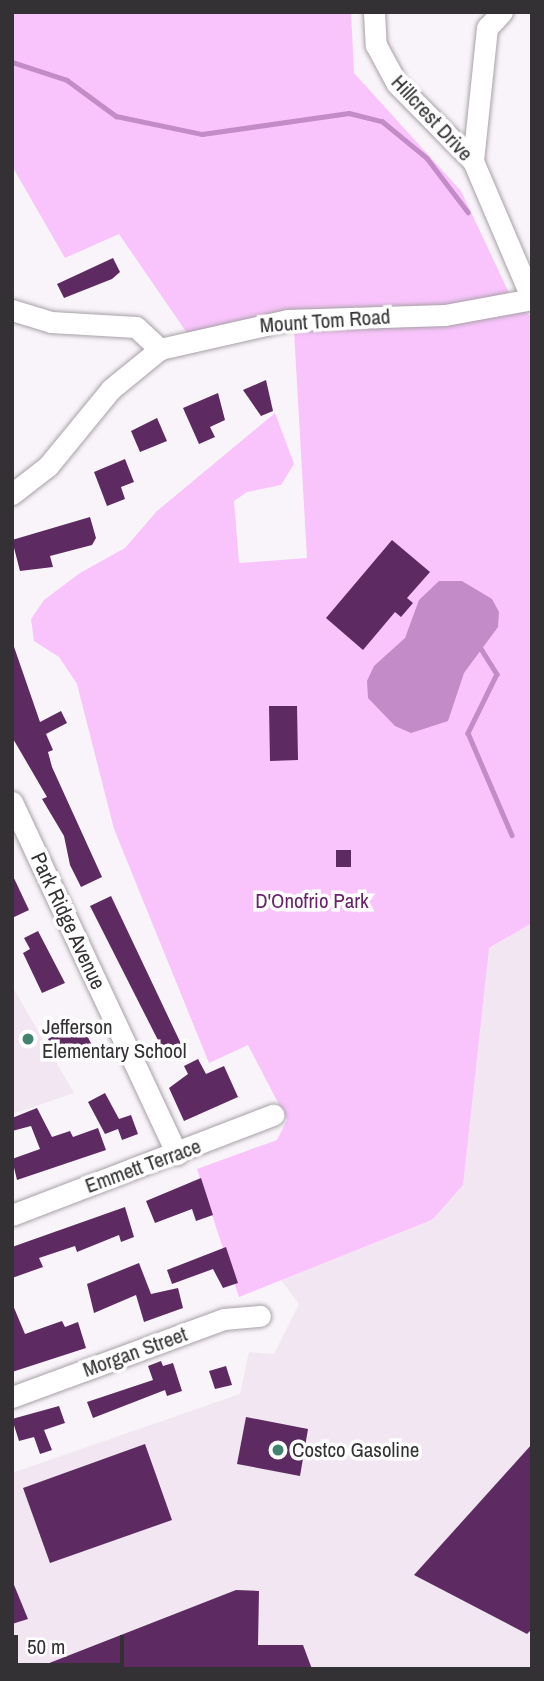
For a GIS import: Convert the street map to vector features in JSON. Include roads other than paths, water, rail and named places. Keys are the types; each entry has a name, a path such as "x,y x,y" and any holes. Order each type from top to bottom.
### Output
{"street":[{"name":"Hillcrest Drive","path":"374,12 376,45 397,83 473,161 532,299"},
{"path":"473,161 485,38 502,12"},
{"name":"Mount Tom Road","path":"12,494 48,466 111,389 160,349 288,320 445,315 532,299"},
{"path":"12,310 51,322 136,327 160,349"},
{"name":"Park Ridge Avenue","path":"12,802 177,1154"},
{"name":"Emmett Terrace","path":"12,1215 177,1154 272,1115"},
{"name":"Morgan Street","path":"12,1397 224,1319 260,1316"}],"waterway":[{"path":"12,62 67,80 116,116 202,134 349,113 382,121 427,158 468,212"},
{"path":"480,647 497,674 468,733 512,835"}],"place":[{"name":"Jefferson Elementary School","path":"28,1039"},
{"name":"Costco Gasoline","path":"278,1450"}],"park label":[{"name":"D'Onofrio Park","path":"312,901"}]}
